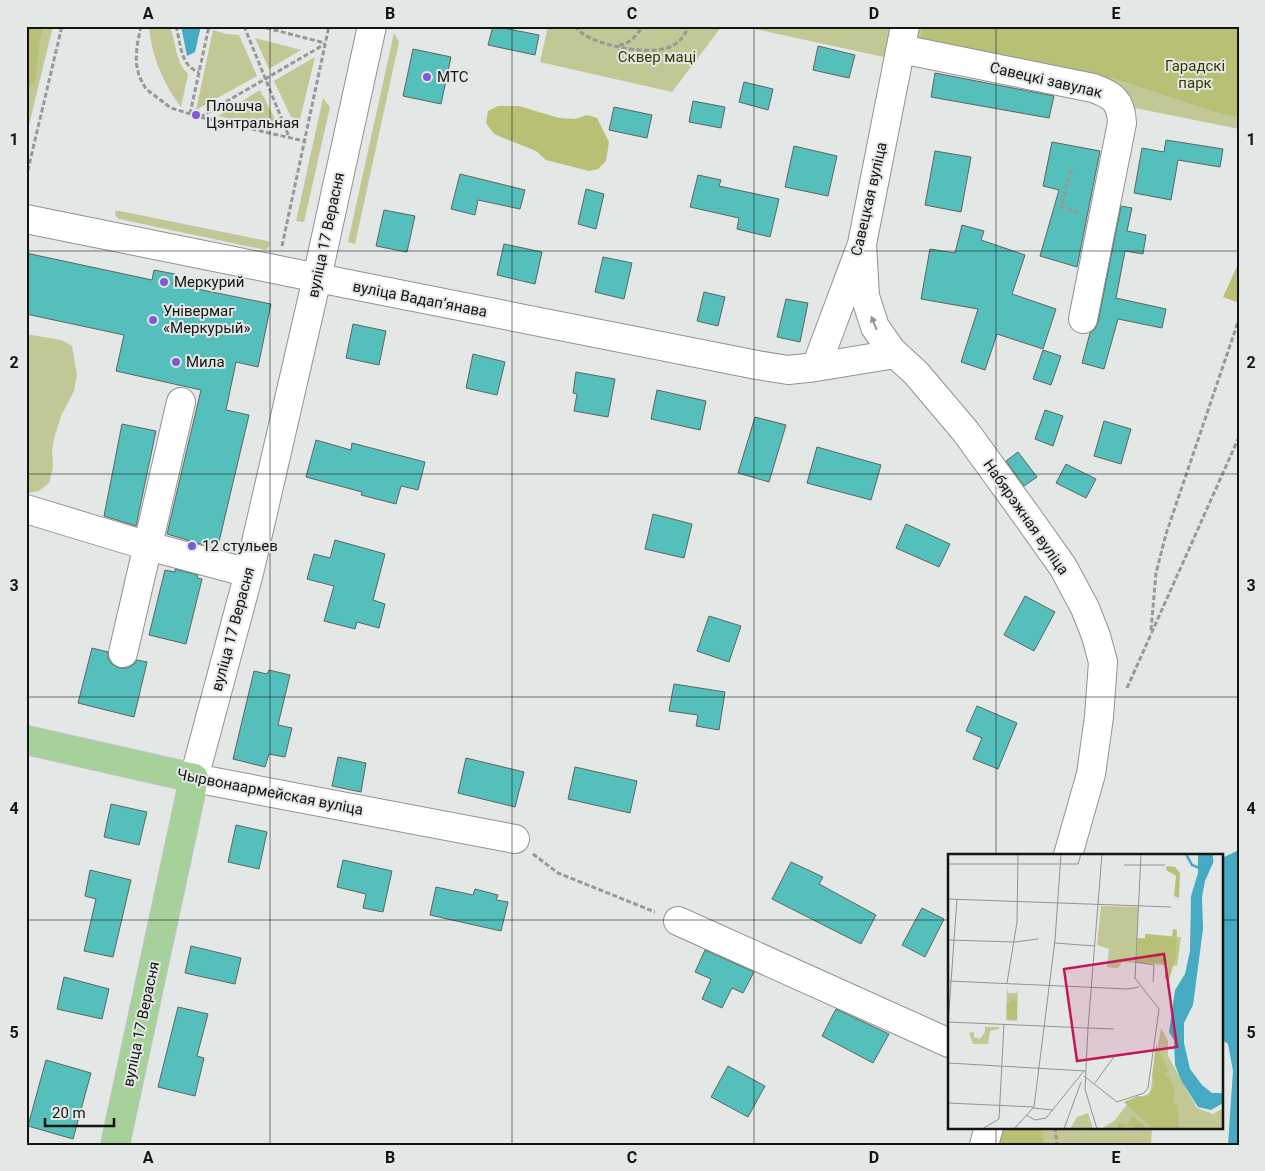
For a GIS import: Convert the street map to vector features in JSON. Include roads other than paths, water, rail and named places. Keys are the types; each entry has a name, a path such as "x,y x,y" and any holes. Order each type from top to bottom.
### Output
{"main road":[{"name":"Чырвонаармейская вуліца","path":"26,740 194,778"},
{"name":"вуліца 17 Верасня","path":"115,1145 194,778"}],"street":[{"name":"вуліца 17 Верасня","path":"194,778 249,573 317,278 372,26"},
{"name":"Савецкі завулак","path":"903,38 1093,88 1109,94 1121,110 1122,123 1083,319"},
{"name":"Савецкая вуліца","path":"816,367 862,244 903,38"},
{"name":"вуліца Вадапʼянава","path":"26,218 757,365 788,370 816,367"},
{"name":"Набярэжная вуліца","path":"862,244 865,296 875,327 895,354 916,373 966,432 1063,567 1085,608 1096,636 1103,662 1099,717 1091,774 1068,854"},
{"path":"816,367 895,354"},
{"path":"123,653 181,402"},
{"path":"26,509 148,546 249,573"},
{"name":"Чырвонаармейская вуліца","path":"194,778 515,840"},
{"path":"678,921 948,1043"},
{"path":"984,1145 989,1128"}],"water":[{"path":"181,26 201,26 195,52 187,56"},
{"path":"1239,850 1239,1145 1228,1145 1233,1071 1228,1044 1222,1040 1222,860 1224,857"}],"place":[{"name":"МТС","path":"427,77"},
{"name":"Плошча Цэнтральная","path":"196,115"},
{"name":"Меркурий","path":"164,282"},
{"name":"Універмаг «Меркурый»","path":"153,320"},
{"name":"Мила","path":"176,362"},
{"name":"12 стульев","path":"192,546"}],"park label":[{"name":"Сквер маці","path":"657,57"},
{"name":"Гарадскі парк","path":"1195,74"}]}
